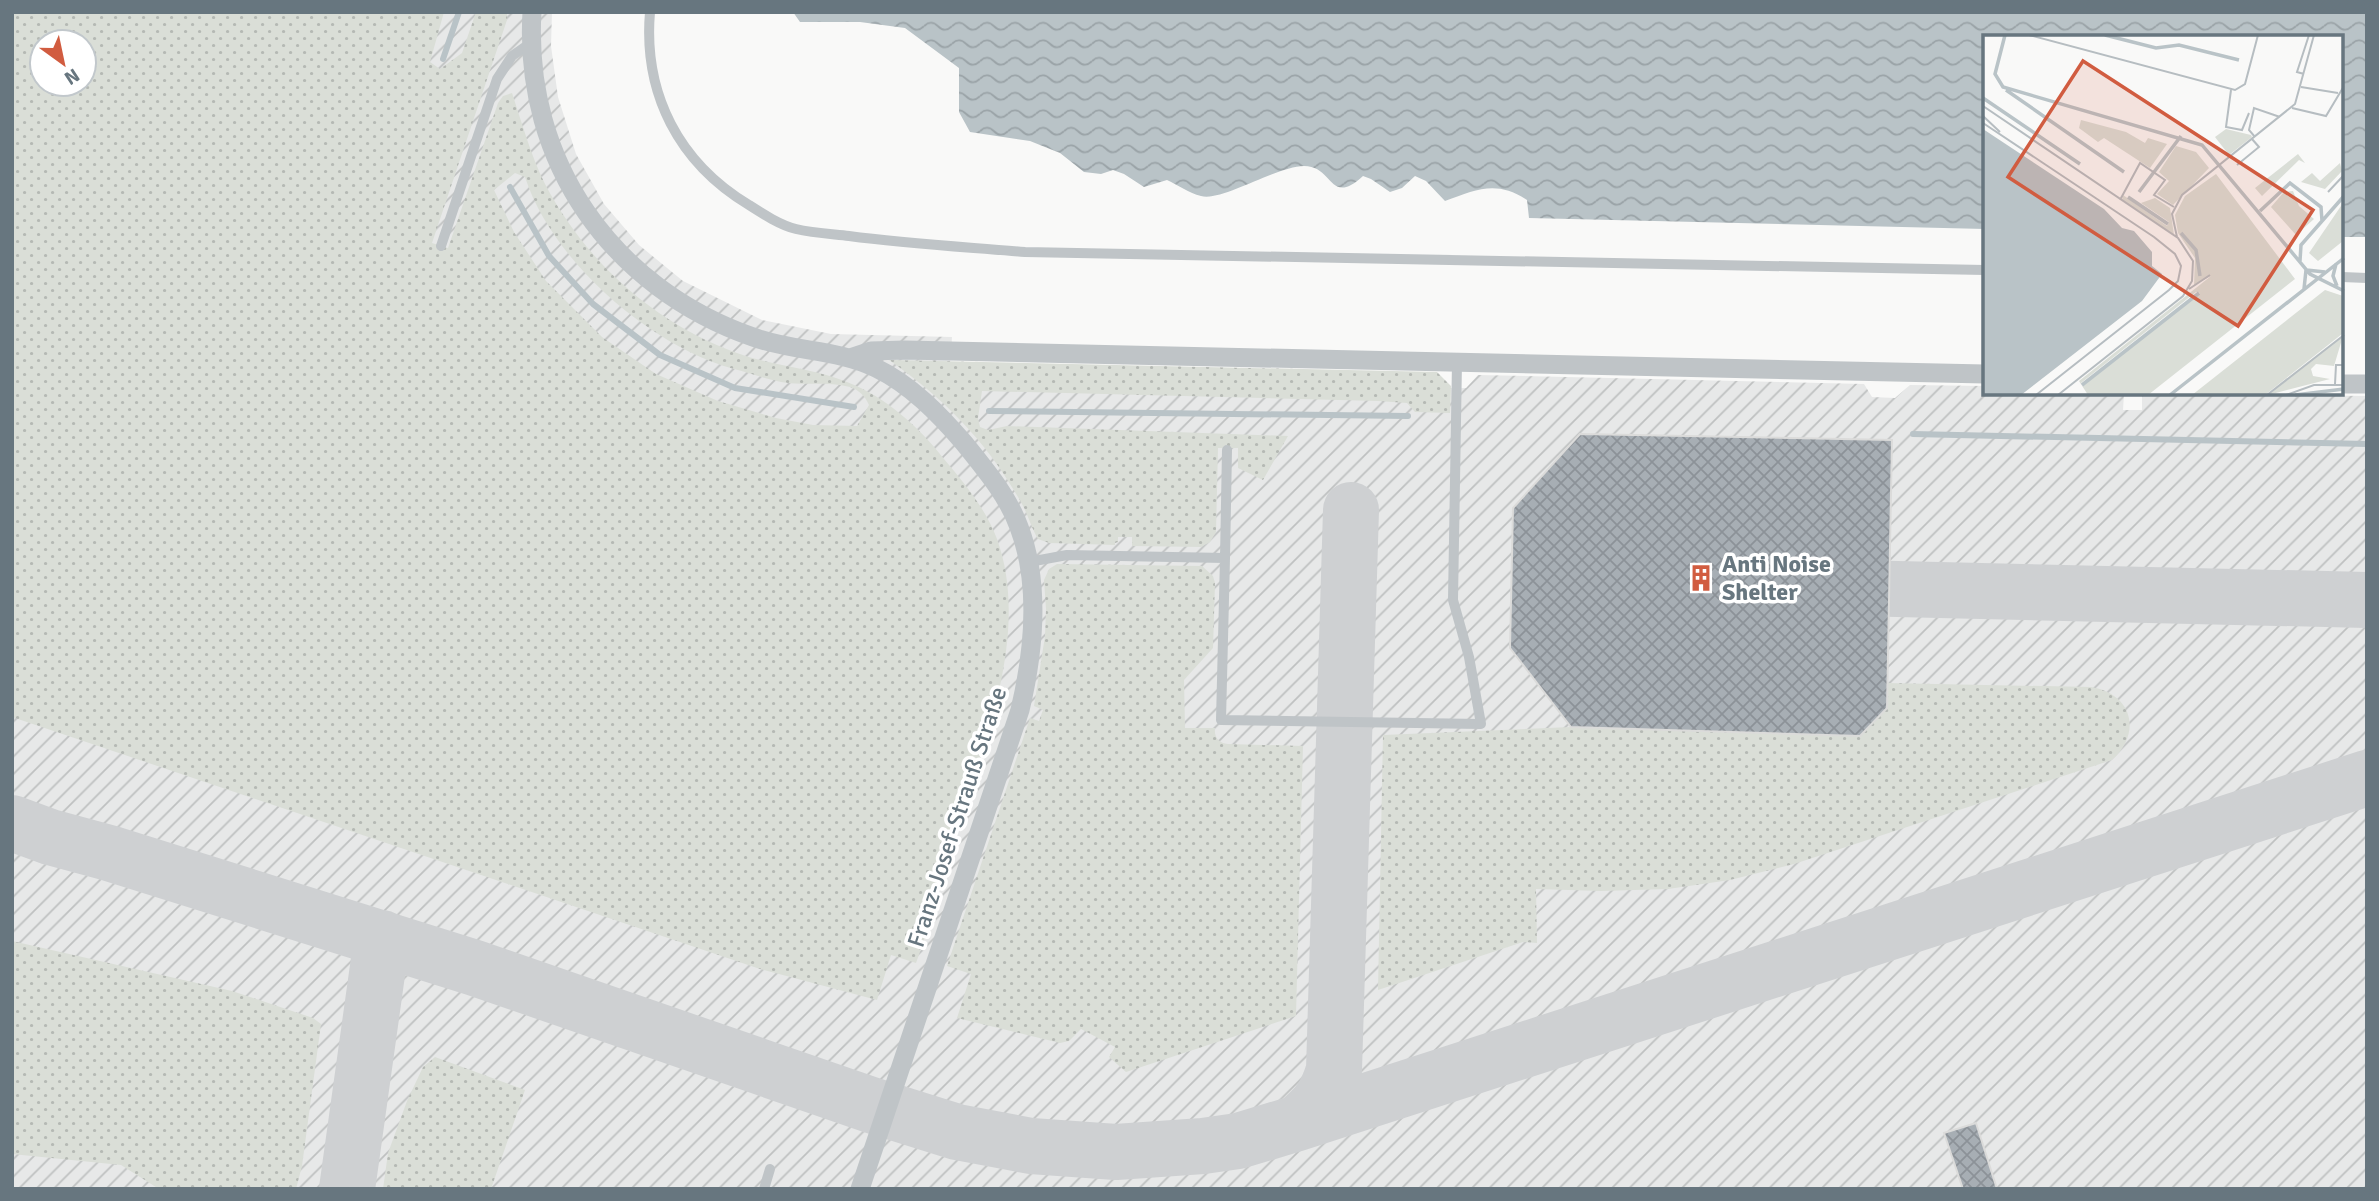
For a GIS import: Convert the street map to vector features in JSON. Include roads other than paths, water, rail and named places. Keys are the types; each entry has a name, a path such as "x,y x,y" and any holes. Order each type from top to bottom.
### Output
{"street":[{"path":"532,12 535,86 541,113 557,159 581,206 618,252 643,276 671,297 711,320 756,339 780,345 850,358 871,351 905,350 1983,374"},
{"name":"Franz-Josef-Strauß Straße","path":"850,358 891,376 926,403 971,451 1008,504 1019,526 1029,562 1033,619 1030,658 1020,710 860,1189"},
{"path":"2344,384 2367,384"}],"lane":[{"path":"650,12 647,42 657,91 675,134 698,166 727,192 763,214 795,229 876,240 1025,252 1983,270"},
{"path":"441,246 497,79 512,56 532,42"},
{"path":"2344,277 2367,278"},
{"path":"1227,450 1221,720 1481,724 1469,657 1453,600 1457,362"},
{"path":"1029,562 1067,555 1225,558"},
{"path":"764,1189 770,1169"}],"water":[{"path":"793,12 2367,12 2367,237 2344,237 2344,35 1983,35 1983,229 1529,218 1527,200 1506,190 1487,188 1445,201 1426,181 1415,176 1402,188 1390,192 1363,176 1344,188 1332,183 1314,168 1304,166 1210,196 1197,195 1167,180 1144,187 1113,170 1101,174 1084,172 1060,153 1030,141 970,132 959,112 959,68 905,28 860,22 800,22"}],"waterway":[{"path":"443,59 459,12"},
{"path":"510,187 549,256 593,304 660,355 735,388 854,407"},
{"path":"989,411 1408,416"},
{"path":"1913,434 2367,444"}],"place":[{"name":"Anti Noise Shelter","path":"1701,578"}]}
